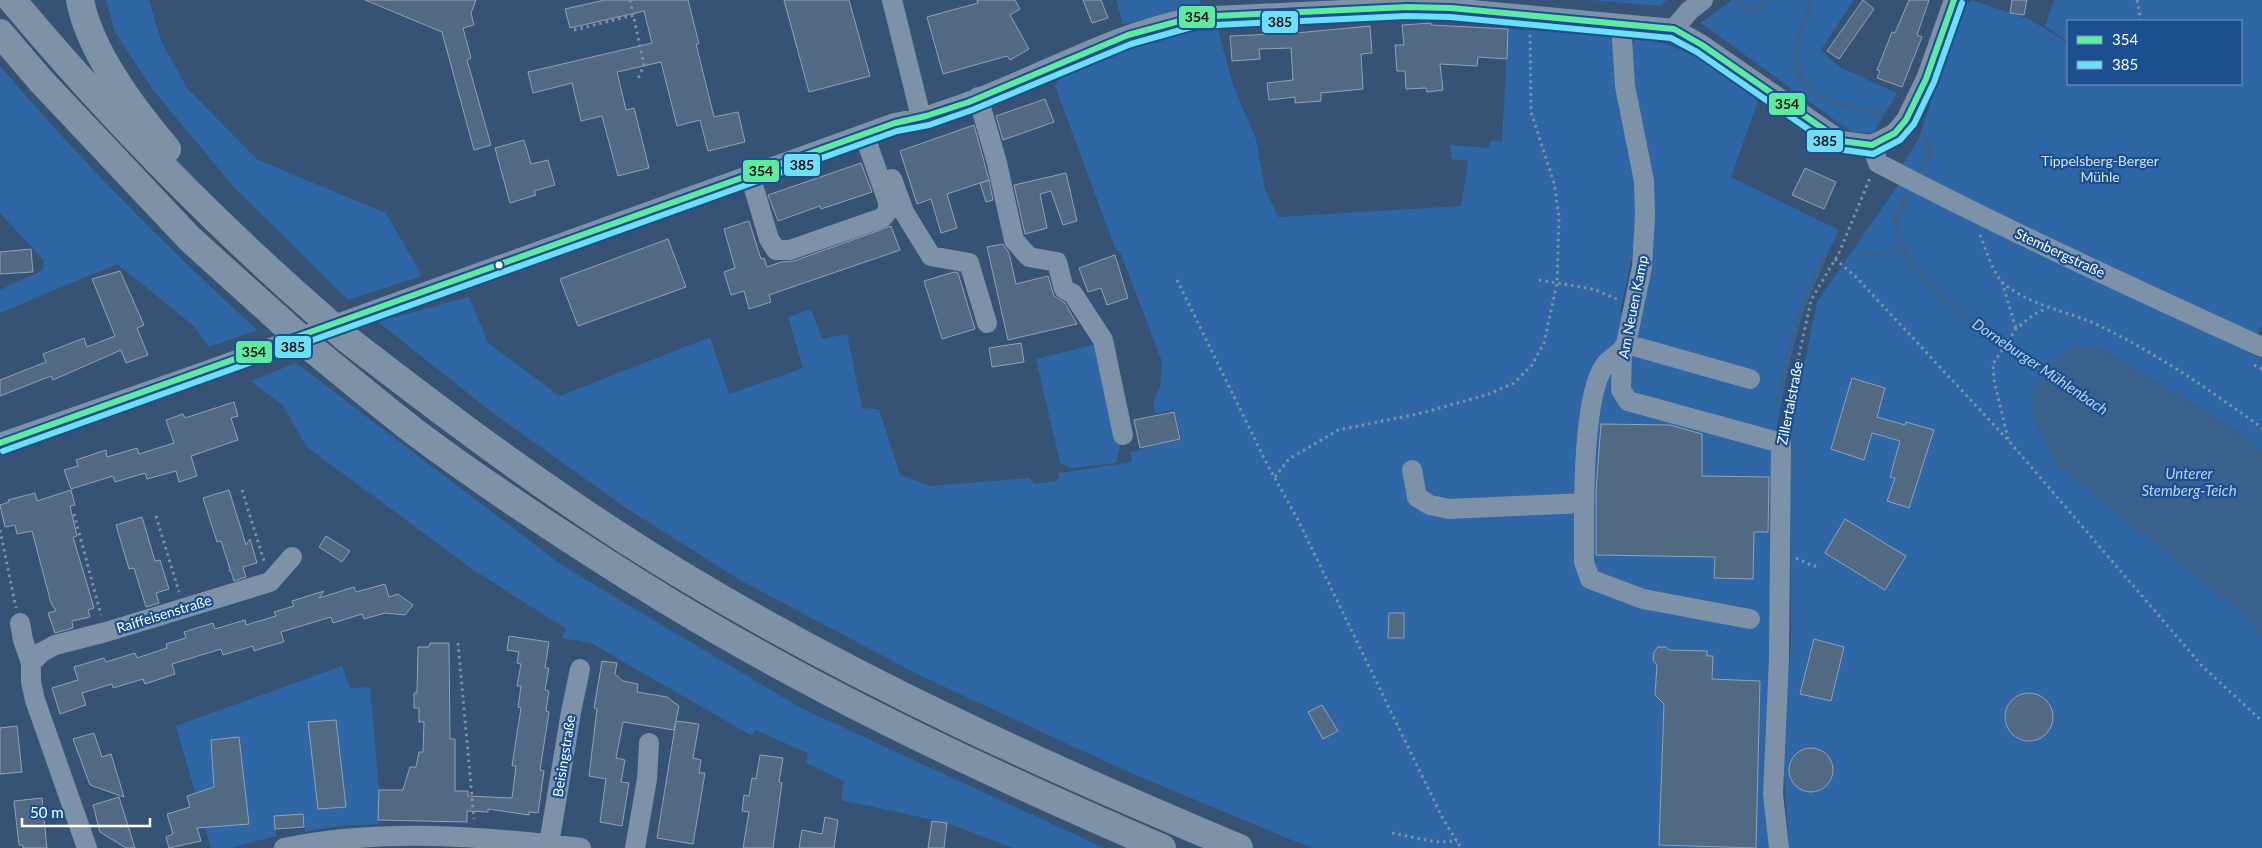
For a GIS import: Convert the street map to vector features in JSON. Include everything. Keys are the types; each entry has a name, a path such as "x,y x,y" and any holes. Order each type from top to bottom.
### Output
{"highway":[{"path":"12,0 112,116 221,225 347,339 512,465 691,581 820,654 996,743 1239,848"},
{"path":"80,0 82,12 102,56 125,95 174,157 214,199 221,225"},
{"path":"0,33 48,88 190,239 315,351 416,432 530,512 650,590 813,683 919,737 1162,848"}],"street":[{"path":"892,0 921,117"},
{"path":"1674,29 1689,11 1703,0"},
{"path":"0,444 869,132 936,114 1097,47 1164,22 1194,17 1408,7 1451,8 1674,29 1702,45 1841,141 1872,145 1895,133 1906,120 1926,79 1954,0"},
{"name":"Am Neuen Kamp","path":"1621,24 1625,86 1644,181 1645,216 1642,267 1624,347 1621,390 1628,401"},
{"path":"978,97 997,163 1014,240 1029,257 1058,262 1064,289 1073,294 1103,340 1123,434"},
{"path":"750,175 769,239 776,250 790,250 882,218 888,211 888,202 869,132"},
{"path":"869,132 904,212 931,256 969,263 987,323"},
{"name":"Stembergstraße","path":"1872,145 1878,163 1914,182 1970,211 2262,347"},
{"path":"1750,379 1624,347 1604,366 1593,403 1588,428 1584,503 1584,562 1590,579 1643,599 1750,619"},
{"path":"1593,403 1628,401 1781,443"},
{"name":"Zillertalstraße","path":"1779,848 1773,794 1779,659 1781,443"},
{"path":"1412,470 1417,497 1430,505 1449,509 1584,503"},
{"path":"270,582 292,557"},
{"name":"Raiffeisenstraße","path":"31,662 42,652 55,645 106,632 270,582"},
{"path":"20,623 22,640 31,662 31,682 34,700 87,848"},
{"name":"Beisingstraße","path":"549,844 580,669"},
{"path":"635,848 647,779 648,743"},
{"path":"284,848 319,841 362,836 476,838 508,844 549,844 581,848"}],"path":[{"path":"630,0 644,65 637,81"},
{"path":"2137,0 2141,20"},
{"path":"574,30 634,15"},
{"path":"1276,477 1289,459 1338,430 1422,413 1489,394 1514,384 1532,365 1544,343 1557,283 1559,216 1554,183 1531,112 1529,15"},
{"name":"Zillertalstraße","path":"1781,443 1811,300 1835,259 1870,178 1872,145"},
{"path":"1970,211 1990,259 2002,281 2016,329"},
{"path":"1835,259 1856,277 2008,440 2203,667 2262,721"},
{"path":"1177,280 1276,477 1443,819 1461,848"},
{"path":"1539,280 1593,289 1633,307"},
{"path":"2002,281 2047,308 2102,326 2130,341 2262,428"},
{"path":"2008,440 1992,372 1993,364 2016,329 2033,315 2047,308"},
{"path":"242,490 270,582"},
{"path":"74,514 106,632"},
{"path":"156,516 184,608"},
{"path":"0,530 20,623"},
{"path":"458,643 476,838"},
{"path":"1392,833 1436,842 1457,841"}],"green space":[{"path":"106,0 149,0 161,41 187,88 258,160 386,213 422,276 348,300 234,187 153,90 115,32"},
{"path":"1116,0 1202,0 1194,8 1123,24"},
{"path":"1591,0 1667,0 1659,6"},
{"path":"1732,0 1854,0 1821,50 1839,67 1897,93 1873,133 1851,132 1701,23"},
{"name":"Tippelsberg-Berger Mühle","path":"1971,0 2029,19 2067,42 2067,85 2242,85 2242,20 2067,20 2067,41 2045,26 2054,0 2262,0 2262,325 2256,338 1901,167 1919,138 1964,1 1970,3"},
{"path":"1217,27 1234,88 1256,139 1265,189 1278,217 1461,206 1468,161 1452,159 1450,145 1489,148 1491,140 1502,142 1508,29 1608,36 1615,43 1617,91 1638,171 1636,239 1620,312 1639,316 1649,268 1652,216 1649,177 1632,86 1630,46 1635,40 1669,45 1701,60 1758,101 1731,177 1839,230 1808,294 1791,354 1776,430 1777,550 1773,680 1767,784 1771,848 1314,848 1299,843 1126,771 917,674 740,580 626,508 498,417 378,322 469,297 488,343 560,396 710,337 729,394 803,368 788,317 811,309 822,339 847,334 862,408 879,409 900,475 930,486 1029,478 1035,484 1056,481 1059,478 1059,473 1132,462 1130,452 1182,439 1174,409 1155,414 1153,402 1160,387 1162,362 1121,254 1115,248 1055,86 1065,71 1174,31"},
{"path":"0,66 124,202 257,330 209,347 194,326 117,264 0,313 0,290 43,270 44,260 0,213"},
{"path":"1901,181 2262,359 2262,451 2239,432 2098,347 2035,423 2062,470 2248,617 2262,635 2262,848 1789,848 1783,761 1791,639 1790,433 1817,302"},
{"path":"1096,344 1103,354 1120,447 1116,463 1070,468 1060,463 1036,359"},
{"path":"296,363 563,566 799,707 1104,848 1013,848 947,823 841,800 844,781 806,763 808,753 755,730 752,736 591,643 562,638 566,629 472,569 307,447 283,406 251,381"},
{"path":"342,666 350,688 370,687 379,790 378,824 337,826 305,832 303,814 274,816 276,836 231,848 211,848 176,726"}],"water":[{"name":"Unterer Stemberg-Teich","path":"2078,346 2098,347 2239,432 2262,451 2262,637 2249,619 2058,467 2035,423 2029,398 2055,361 2069,350"}],"building":[{"path":"365,0 476,0 471,13 474,25 463,28 471,58 467,60 491,145 474,150 442,32"},
{"path":"605,0 688,0 699,44 696,44 714,117 738,112 745,142 708,151 700,120 677,126 661,62 617,72 626,110 634,108 649,168 618,176 602,116 581,121 572,83 533,93 528,72 652,43 644,11 570,28 565,9"},
{"path":"784,0 849,0 870,76 809,92"},
{"path":"977,0 1015,0 1020,9 1010,15 1029,49 1010,60 1007,56 943,74 927,17 978,3"},
{"path":"1083,0 1101,0 1108,18 1092,23"},
{"path":"1863,0 1874,9 1839,59 1827,51"},
{"path":"1909,0 1929,0 1917,35 1922,37 1902,87 1877,78 1880,71 1877,70 1892,32 1895,33"},
{"path":"2012,0 2027,0 2024,15 2010,13"},
{"path":"1431,23 1431,25 1508,29 1507,59 1478,57 1477,66 1440,64 1443,90 1427,92 1426,88 1406,89 1405,71 1397,71 1395,45 1404,45 1402,25"},
{"path":"1370,26 1372,53 1361,54 1363,89 1321,93 1321,101 1295,103 1295,97 1269,100 1267,83 1293,80 1291,48 1259,49 1260,59 1232,61 1230,36 1296,33"},
{"path":"1045,99 1054,122 1003,140 996,116"},
{"path":"974,125 989,180 947,194 957,228 941,233 931,199 917,204 900,151"},
{"path":"524,140 531,164 548,160 555,185 534,191 536,195 510,203 495,148"},
{"path":"861,163 872,192 821,209 820,206 778,221 768,195"},
{"path":"1805,168 1836,182 1824,209 1792,195"},
{"path":"1066,173 1077,221 1063,225 1051,191 1040,194 1047,228 1025,234 1014,185"},
{"path":"989,180 993,200 986,202 980,183"},
{"path":"749,221 761,259 764,258 767,267 781,262 794,261 891,226 900,250 769,295 771,302 749,309 744,291 731,295 724,272 735,268 724,229"},
{"path":"668,239 686,287 578,326 560,279"},
{"path":"1003,244 1009,253 1016,284 1048,276 1054,296 1065,303 1077,324 1008,340 987,247"},
{"path":"31,249 33,272 0,274 0,252"},
{"path":"1115,255 1128,298 1107,305 1101,288 1088,292 1079,268"},
{"path":"120,271 144,325 137,328 148,355 126,363 121,350 53,380 51,376 0,396 0,380 46,362 43,354 84,338 87,347 115,336 92,279"},
{"path":"954,272 958,273 975,329 942,339 924,281"},
{"path":"1021,343 1024,362 992,367 989,348"},
{"path":"1852,378 1885,388 1877,417 1905,425 1906,422 1934,430 1909,508 1887,501 1895,478 1890,477 1900,441 1872,433 1864,460 1831,449"},
{"path":"234,402 238,416 231,418 238,440 191,456 197,476 179,482 176,471 147,479 145,473 115,482 113,476 71,489 64,470 78,466 76,460 106,450 107,457 137,448 139,454 174,443 166,420 183,414 185,418"},
{"path":"1174,412 1180,439 1140,448 1134,420"},
{"path":"1601,424 1670,425 1702,434 1702,476 1769,477 1768,532 1754,532 1753,579 1714,578 1715,557 1596,555 1596,490"},
{"path":"71,490 75,505 70,506 77,536 73,537 94,608 88,610 90,617 72,621 73,628 55,633 48,613 56,611 51,603 32,531 17,534 15,525 5,527 0,505 9,502 8,500 35,493 37,501"},
{"path":"229,490 246,545 250,539 257,563 243,567 246,577 234,581 231,571 229,571 221,541 217,542 203,498"},
{"path":"142,517 155,561 160,560 169,589 156,593 159,603 146,607 134,568 129,569 116,525"},
{"path":"1845,519 1906,556 1885,590 1825,553"},
{"path":"326,536 350,551 342,562 319,547"},
{"path":"385,584 389,597 398,594 413,605 405,615 385,613 364,619 362,614 333,623 331,617 281,632 284,642 254,651 253,646 223,655 221,649 172,664 175,674 145,684 143,679 113,688 112,684 82,693 86,705 60,714 52,688 78,680 74,667 104,658 106,662 135,653 137,658 167,648 166,644 186,638 184,632 213,623 215,629 245,620 246,625 276,616 274,612 294,606 292,601 324,591 319,598 354,587 356,592"},
{"path":"1389,613 1404,613 1404,638 1388,638"},
{"path":"509,636 549,642 545,668 549,668 545,690 549,691 546,711 549,712 540,770 544,771 538,813 529,812 529,815 488,809 488,812 467,811 467,822 378,820 379,790 403,790 410,767 416,767 419,752 423,752 424,722 419,722 419,708 414,708 414,693 417,693 418,647 429,647 430,643 449,643 450,739 455,739 455,791 468,791 468,796 512,798 516,766 512,766 521,708 518,707 521,686 517,686 521,664 517,663 519,652 507,650"},
{"path":"1814,639 1844,647 1831,701 1800,694"},
{"path":"1658,647 1666,647 1669,650 1707,651 1707,656 1713,656 1712,679 1760,681 1756,848 1659,845 1664,704 1655,695 1657,665 1653,660 1654,652"},
{"path":"602,661 617,663 615,674 623,681 638,684 637,692 667,697 679,706 674,730 623,722 616,758 625,760 621,782 629,783 622,826 600,822 606,779 589,776 597,709 594,708"},
{"path":"2024,693 2034,693 2046,700 2053,712 2053,722 2046,734 2034,741 2024,741 2016,737 2009,730 2005,722 2005,712 2009,704 2016,697"},
{"path":"1322,705 1338,731 1323,739 1308,712"},
{"path":"336,720 346,807 318,809 308,722"},
{"path":"676,721 699,724 693,758 701,760 699,773 705,773 693,844 657,838"},
{"path":"17,726 22,772 0,774 0,728"},
{"path":"94,733 102,757 111,754 124,797 90,785 73,739"},
{"path":"239,737 249,824 197,828 201,841 169,848 166,837 173,834 167,814 190,807 187,796 214,787 211,740"},
{"path":"1815,748 1827,754 1832,761 1832,779 1827,786 1820,791 1807,792 1799,789 1792,782 1789,766 1792,758 1799,751"},
{"path":"760,755 783,758 779,782 782,783 773,848 743,848 749,812 742,811 744,795 749,796 752,778 756,779"},
{"path":"119,797 135,848 126,848 100,832 93,805"},
{"path":"42,798 47,848 23,848 23,845 19,845 14,801"},
{"path":"303,814 304,827 275,829 274,816"},
{"path":"825,817 838,820 834,848 799,848 802,830 822,834"},
{"path":"932,821 947,823 944,848 928,848"}],"waterway":[{"name":"Dorneburger Mühlenbach","path":"1736,0 1744,8 1754,12 1770,0"},
{"name":"Dorneburger Mühlenbach","path":"1811,0 1799,36 1796,57 1798,73 1805,85 1816,94 1830,101 1881,113"},
{"name":"Dorneburger Mühlenbach","path":"1917,178 1931,151 1925,138"},
{"name":"Dorneburger Mühlenbach","path":"1913,185 1896,218 1900,240 1912,263 1924,279 1940,295 1994,340 2012,352 2051,371"},
{"path":"1861,253 1874,255 1903,249"},
{"path":"1777,403 1799,316 1824,257"}],"transit line":[{"name":"354","path":"0,443 895,123 926,116 969,102 1128,35 1194,17 1407,7 1451,8 1674,29 1702,45 1841,141 1872,145 1895,133 1906,120 1926,79 1954,0"},
{"name":"385","path":"3,451 897,131 929,125 972,110 1131,44 1195,26 1407,16 1450,17 1671,38 1697,52 1837,149 1873,154 1900,140 1914,124 1934,82 1962,3"}]}
